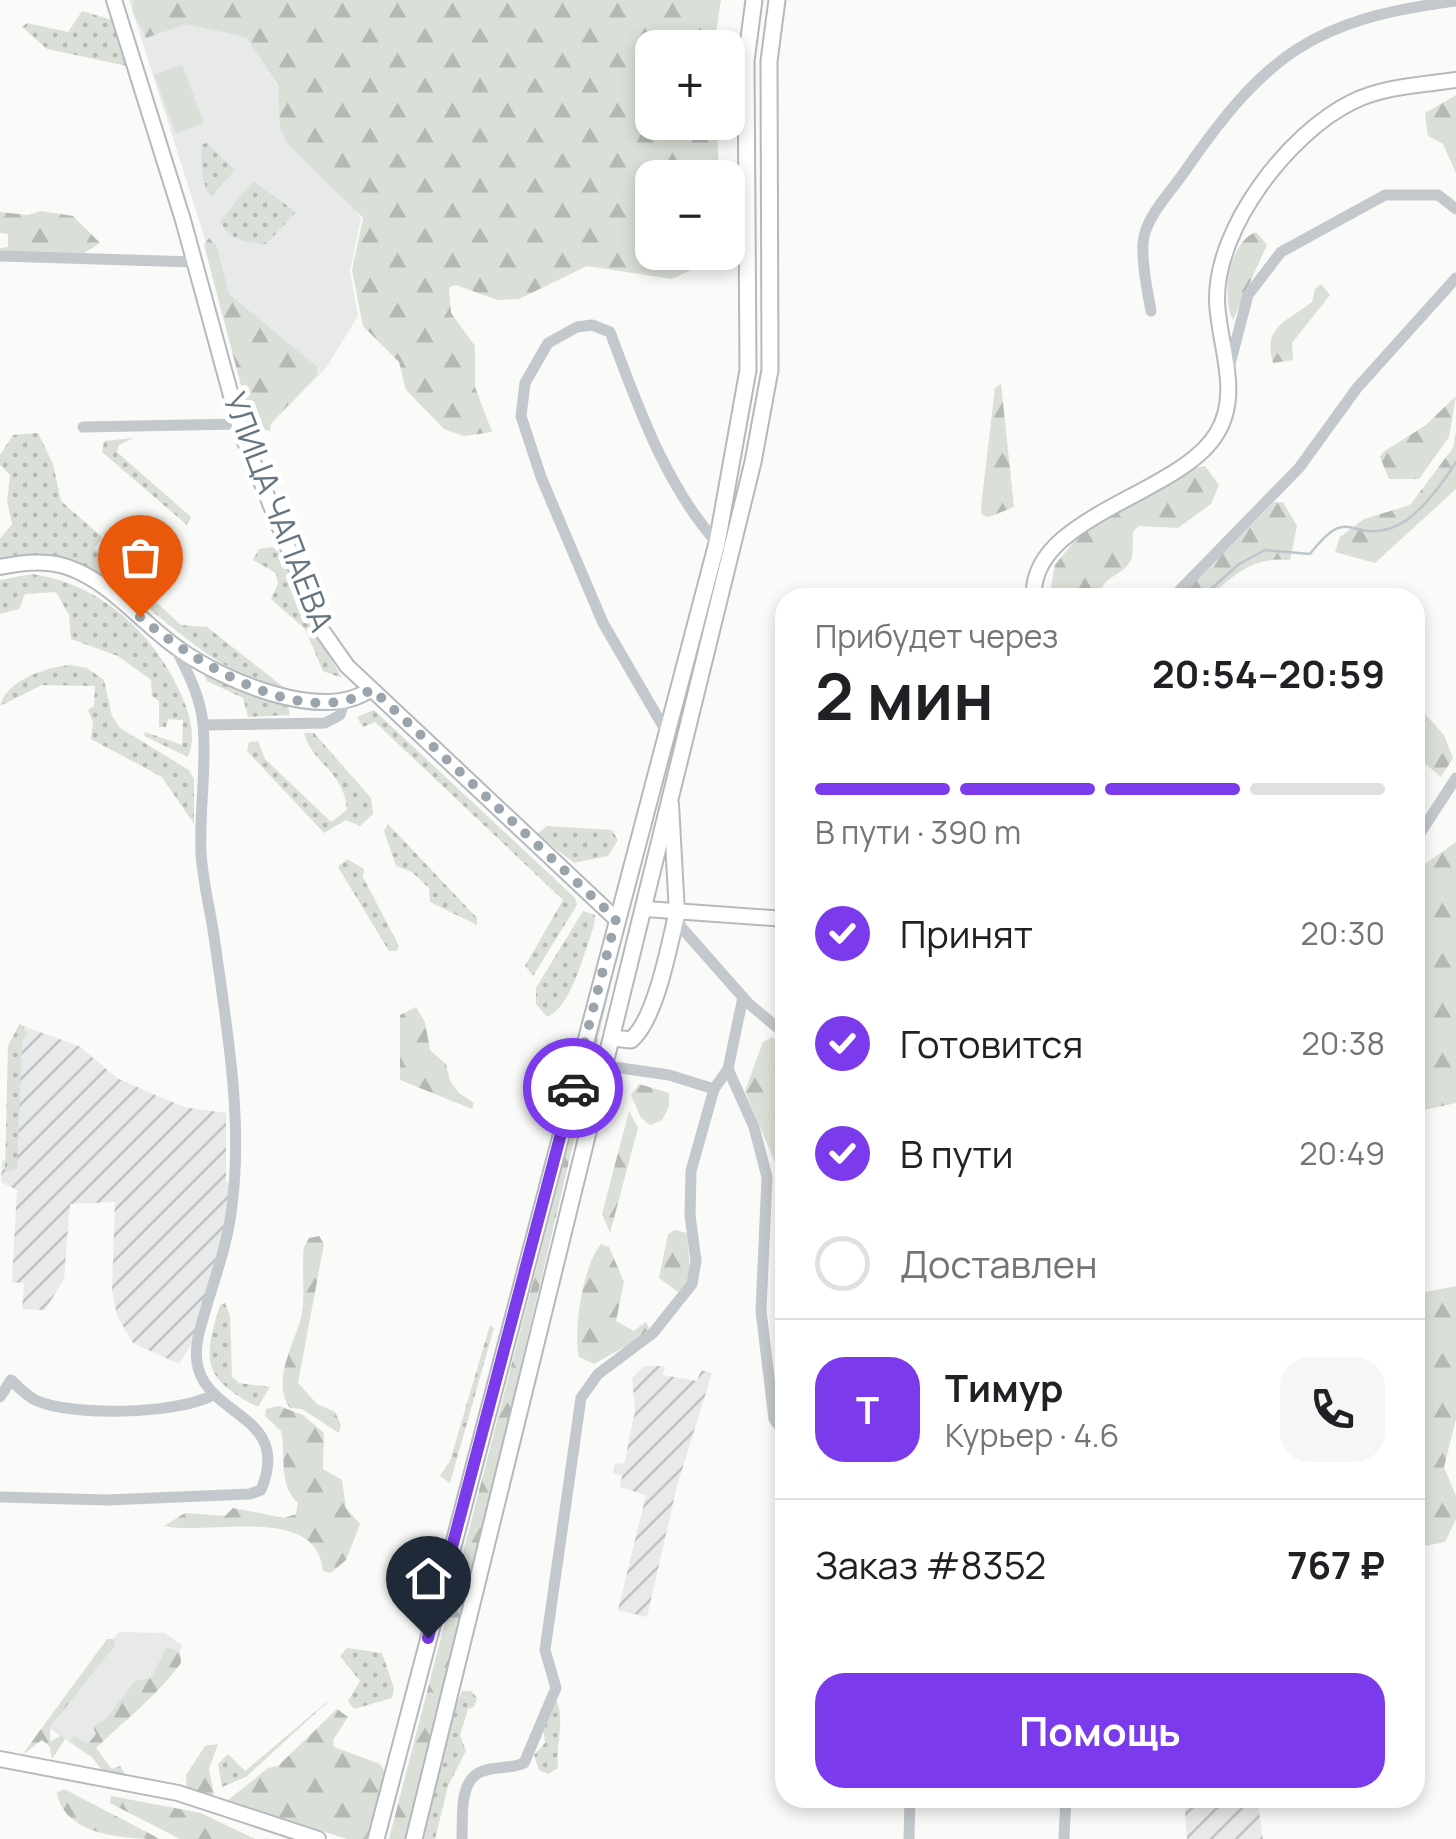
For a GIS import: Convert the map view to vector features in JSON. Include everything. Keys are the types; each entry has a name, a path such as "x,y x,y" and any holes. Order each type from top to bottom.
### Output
{"highway":[{"path":"376,1839 717,543 748,370 746,61 754,0"},
{"path":"414,1839 508,1446 719,612 770,370 769,61 777,0"},
{"path":"613,1038 630,1040 639,1032 659,982 677,913"}],"main road":[{"name":"УЛИЦА ЧАПАЕВА","path":"114,0 239,424 321,629 347,666 616,919"},
{"path":"1034,588 1034,574 1054,547 1201,454 1211,443 1227,408 1228,374 1217,305 1220,260 1245,211 1276,167 1304,134 1354,101 1390,90 1456,80"},
{"path":"0,567 35,562 74,569 175,647 244,683 296,698 344,703 372,689"},
{"path":"670,796 677,913"},
{"path":"646,909 775,918"},
{"path":"0,1759 178,1793 318,1839"}],"street":[{"path":"1150,311 1143,243 1148,223 1218,125 1285,54 1352,20 1402,8 1456,2"},
{"path":"1228,374 1248,295 1281,252 1385,195 1438,195 1456,209"},
{"path":"0,256 194,262"},
{"path":"1182,588 1299,468 1357,388 1456,278"},
{"path":"666,733 604,623 541,477 521,416 524,383 548,343 577,326 592,324 610,332 663,462 683,501 717,543"},
{"path":"84,427 239,424"},
{"path":"0,1497 107,1500 258,1493 267,1470 264,1443 241,1413 211,1396 199,1370 197,1348 226,1242 235,1153 234,1085 201,856 203,725 192,684 175,647"},
{"path":"203,725 325,723 340,715 344,703"},
{"path":"1425,826 1456,778"},
{"path":"677,913 681,927 744,997 775,1025"},
{"path":"462,1839 463,1801 472,1777 484,1770 524,1763 556,1688 546,1660 547,1629 582,1398 598,1374 653,1333 684,1299 695,1273 690,1184 714,1088 728,1068 744,997"},
{"path":"607,1066 670,1075 714,1088"},
{"path":"728,1068 754,1127 768,1176 762,1312 775,1420"},
{"path":"0,1398 11,1380 36,1400 89,1408 170,1408 211,1396"},
{"path":"909,1839 910,1808"},
{"path":"1064,1839 1066,1808"}],"shaded area":[{"path":"129,0 224,0 361,219 350,271 358,316 326,368 271,424 254,416 201,226"},
{"path":"20,1025 79,1046 117,1078 153,1094 184,1107 226,1113 226,1181 232,1188 229,1234 193,1342 179,1364 133,1343 117,1316 112,1290 115,1202 70,1204 64,1279 45,1310 22,1309 24,1283 12,1282 17,1190 1,1182 2,1160 11,1160"},
{"path":"644,1366 665,1366 663,1375 697,1381 701,1370 712,1373 677,1486 647,1617 618,1610 646,1495 620,1487 622,1476 613,1473 615,1463 624,1464 635,1411 632,1378"},
{"path":"119,1632 165,1633 183,1646 89,1756 46,1726"},
{"path":"1185,1808 1258,1808 1263,1839 1187,1839"}],"green space":[{"path":"133,0 721,0 717,30 635,30 635,140 718,140 718,160 635,160 635,270 691,270 672,279 587,266 519,299 497,300 456,285 449,287 451,313 475,346 475,387 492,432 464,436 444,429 406,390 399,362 363,326 352,270 363,218 287,143 280,127 278,85 246,37 186,24 146,38 133,12"},
{"path":"82,11 112,20 127,66 47,49 22,27 27,23 68,32"},
{"path":"182,65 204,123 176,134 154,75"},
{"path":"1456,95 1456,173 1443,144 1428,136 1425,113"},
{"path":"207,143 235,170 211,197 202,165 202,144"},
{"path":"253,181 296,212 266,244 234,237 220,221"},
{"path":"41,211 73,216 100,243 83,254 0,253 0,248 8,247 8,234 0,233 0,212 28,215"},
{"path":"1256,232 1267,245 1233,320 1228,285 1233,258 1246,238"},
{"path":"209,238 217,247 229,294 317,367 317,375 271,423 270,431 258,428 248,412 204,245"},
{"path":"1321,284 1330,295 1292,343 1293,360 1273,363 1274,332 1312,302 1315,289"},
{"path":"1001,384 1014,507 989,517 982,515 981,507 995,388"},
{"path":"1456,396 1449,437 1419,479 1389,479 1380,457 1383,452 1426,425"},
{"path":"1456,431 1456,489 1375,563 1335,552 1340,537 1364,519 1410,505 1453,448"},
{"path":"38,433 53,464 61,501 102,537 94,549 130,571 135,583 181,625 207,627 286,689 258,681 211,657 99,574 69,561 36,555 0,559 0,539 12,524 7,501 10,475 0,465 0,455 13,435"},
{"path":"133,438 119,445 117,452 191,517 187,525 102,452 104,441"},
{"path":"1205,466 1219,485 1211,504 1178,528 1139,526 1133,532 1130,562 1102,588 1051,588 1055,565 1080,534 1194,468"},
{"path":"1274,502 1283,502 1297,526 1290,560 1255,564 1220,588 1189,588"},
{"path":"273,547 283,557 313,628 342,678 323,671 305,629 271,599 278,584 276,573 253,560 259,549"},
{"path":"32,574 56,579 100,599 120,613 154,648 168,668 189,715 192,740 188,757 144,736 145,732 182,745 183,720 168,719 166,727 159,727 159,701 152,696 151,680 118,656 71,639 69,615 56,592 25,594 19,609 0,614 0,580"},
{"path":"71,665 87,668 104,680 112,716 120,728 189,770 194,779 194,824 162,777 91,739 93,722 88,710 94,706 95,686 42,685 0,706 19,682"},
{"path":"203,672 288,705 290,715 248,717 243,698 207,681"},
{"path":"374,710 575,898 577,905 533,976 525,966 563,900 375,722 363,727 357,717"},
{"path":"1425,714 1444,735 1453,758 1441,777 1425,763"},
{"path":"304,733 314,733 371,798 373,814 360,826 346,820 324,833 247,751 249,742 258,741 265,759 331,822 347,810 345,796"},
{"path":"388,824 477,918 477,925 430,902 429,888 412,872 396,866 384,831"},
{"path":"547,826 612,830 618,840 608,856 574,863 537,834"},
{"path":"1456,842 1456,1103 1425,1110 1425,864"},
{"path":"347,859 364,869 363,877 399,946 397,951 389,951 338,867"},
{"path":"583,911 595,915 594,926 570,990 547,1017 536,1004 536,988"},
{"path":"621,941 436,1725 406,1839 389,1839"},
{"path":"416,1007 425,1022 430,1050 446,1064 450,1081 459,1093 474,1103 472,1109 400,1080 400,1015"},
{"path":"20,1023 27,1033 22,1043 17,1169 5,1172 8,1046"},
{"path":"772,1037 775,1040 775,1162 745,1091 763,1042"},
{"path":"639,1084 669,1093 669,1106 662,1120 650,1125 641,1118 631,1095"},
{"path":"629,1111 638,1128 610,1233 602,1214"},
{"path":"675,1230 687,1233 691,1282 678,1292 659,1278 668,1234"},
{"path":"319,1236 324,1244 298,1383 317,1404 335,1412 341,1425 339,1433 302,1409 290,1408 283,1387 286,1363 301,1318 304,1247 309,1238"},
{"path":"601,1244 609,1247 624,1282 616,1321 634,1331 646,1322 649,1328 644,1336 594,1364 579,1357 577,1331 589,1267"},
{"path":"1456,1286 1456,1419 1444,1467 1456,1496 1456,1519 1445,1542 1425,1546 1425,1292"},
{"path":"225,1303 230,1316 232,1377 239,1383 270,1387 258,1407 226,1387 212,1367 211,1341 220,1305"},
{"path":"490,1325 494,1328 450,1483 440,1476 450,1461"},
{"path":"279,1406 303,1415 324,1433 323,1469 342,1480 346,1508 360,1524 346,1560 331,1573 323,1571 316,1550 302,1537 282,1530 164,1526 185,1513 225,1516 233,1508 284,1518 296,1514 298,1503 285,1479 281,1431 265,1416 266,1409"},
{"path":"107,1639 114,1639 115,1645 50,1727 50,1742 62,1735 65,1739 52,1759 50,1747 42,1740 22,1755"},
{"path":"167,1647 180,1652 181,1663 96,1748 112,1769 120,1766 125,1774 107,1777 92,1757 70,1741 74,1736 88,1744 96,1734 93,1727 105,1720 135,1681 151,1678"},
{"path":"347,1648 382,1653 394,1688 392,1698 354,1709 348,1701 360,1681 340,1656"},
{"path":"462,1691 471,1691 477,1698 474,1707 468,1709 460,1735 466,1751 448,1786 435,1839 424,1839 453,1711"},
{"path":"334,1696 246,1777 222,1787 218,1764 228,1754 245,1771"},
{"path":"556,1700 560,1716 558,1768 548,1774 539,1770 534,1755 545,1743 543,1726"},
{"path":"337,1709 348,1717 333,1740 334,1747 380,1764 385,1772 366,1839 347,1839 227,1801 268,1768 278,1766"},
{"path":"218,1744 209,1769 214,1795 187,1791 186,1775 205,1746"},
{"path":"64,1789 160,1839 115,1836 84,1826 62,1807 57,1793"},
{"path":"111,1796 201,1813 255,1839 180,1839 110,1803"}],"waterway":[{"path":"1212,588 1239,564 1265,550 1310,554 1333,530 1342,527 1377,531 1401,524 1428,500 1456,462"}],"way so far":[{"path":"140,617 175,647 244,683 296,698 344,703 372,689 616,919 573,1088"}],"route":[{"path":"428,1638 573,1088"}]}
